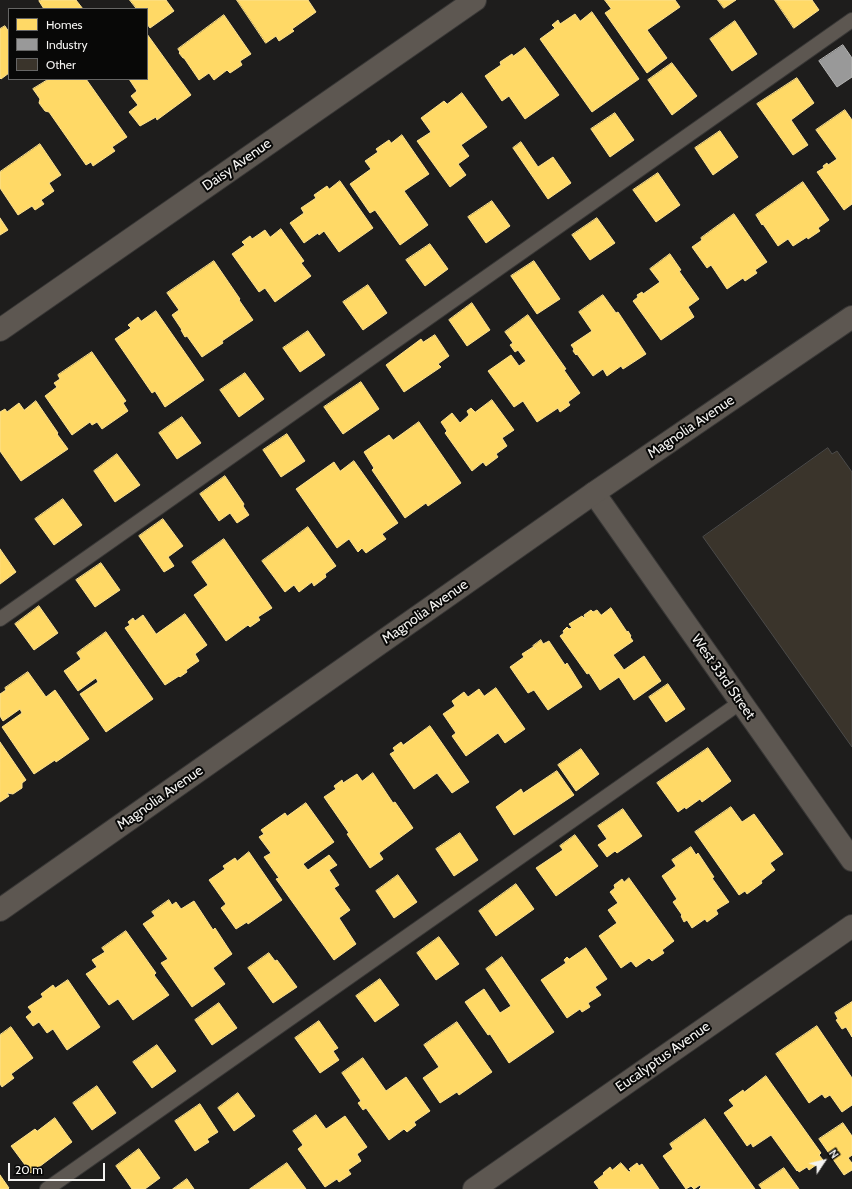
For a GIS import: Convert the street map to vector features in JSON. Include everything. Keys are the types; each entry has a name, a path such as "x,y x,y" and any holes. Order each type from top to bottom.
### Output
{"street":[{"name":"Daisy Avenue","path":"0,330 475,0"},
{"name":"Magnolia Avenue","path":"0,910 594,493 852,317"},
{"name":"West 33rd Street","path":"594,493 852,860"},
{"name":"Eucalyptus Avenue","path":"474,1189 852,926"}],"lane":[{"path":"0,619 852,20"},
{"path":"47,1189 741,702"}],"building: Homes":[{"path":"76,0 82,8 43,8 39,1"},
{"path":"130,0 166,0 174,11 150,28 148,25 148,8 136,8"},
{"path":"237,0 308,0 316,12 292,29 294,31 279,41 276,36 266,43"},
{"path":"605,0 675,0 680,7 647,30 667,58 647,73 605,13 611,9"},
{"path":"718,0 736,0 724,8"},
{"path":"775,0 812,0 819,10 794,28"},
{"path":"592,12 639,79 592,112 540,39 555,28 552,25 558,20 560,24 575,14 580,21"},
{"path":"224,15 251,54 240,61 242,65 230,73 227,70 214,80 209,73 199,80 179,53 180,52 178,49"},
{"path":"735,21 757,54 732,71 710,39"},
{"path":"5,26 8,30 8,74 1,79 0,78 0,29"},
{"path":"148,35 191,95 157,120 156,117 140,126 129,112 138,105 131,96 137,91 130,80 148,80"},
{"path":"525,48 559,95 525,119 509,96 502,101 485,76 501,65 500,62"},
{"path":"672,63 697,96 672,115 648,80"},
{"path":"797,78 814,103 791,120 808,145 793,155 757,104"},
{"path":"47,80 87,80 127,137 112,147 115,151 93,166 91,162 86,165 49,112 45,111 39,103 40,99 33,89"},
{"path":"462,93 487,127 461,145 469,156 458,164 466,175 450,187 417,141 431,132 421,118 444,101 447,104"},
{"path":"845,110 852,120 852,204 844,210 817,172 824,168 823,166 827,163 828,165 837,159 816,130"},
{"path":"615,113 634,140 610,157 591,129"},
{"path":"720,131 738,157 713,175 695,148"},
{"path":"402,135 429,174 404,191 428,225 400,245 375,210 370,213 350,184 371,169 365,161 378,152 376,149 389,140 391,143"},
{"path":"521,142 538,167 553,157 571,183 548,199 513,148"},
{"path":"40,144 61,175 49,183 54,191 41,200 44,204 35,210 32,206 18,215 0,188 0,172"},
{"path":"658,173 680,205 656,222 633,190"},
{"path":"340,181 373,228 339,252 324,231 319,235 318,233 304,243 290,223 304,213 301,208 316,198 314,195 327,186 329,189"},
{"path":"803,182 829,220 818,228 820,231 808,239 807,237 793,246 788,239 778,246 756,215"},
{"path":"492,201 510,226 486,243 468,217"},
{"path":"734,214 767,262 755,270 757,273 745,281 743,278 727,289 711,265 707,268 692,247 702,240 701,238"},
{"path":"0,218 8,230 0,235"},
{"path":"597,218 615,243 590,260 572,235"},
{"path":"281,229 304,261 301,263 311,276 275,302 265,288 259,292 232,254 245,245 242,242 250,236 252,239 265,230 270,237"},
{"path":"430,244 448,269 425,286 406,260"},
{"path":"670,254 681,270 679,271 699,299 688,307 694,317 661,340 633,301 638,297 637,295 642,292 643,294 660,282 650,269"},
{"path":"214,261 253,320 222,341 223,343 202,357 187,336 185,337 172,315 179,310 167,293"},
{"path":"534,261 560,299 537,314 511,276"},
{"path":"368,285 387,313 363,330 343,302"},
{"path":"603,295 616,313 618,312 646,354 623,369 621,366 607,376 603,369 593,376 577,354 576,355 573,351 574,349 571,345 592,331 579,312"},
{"path":"472,303 490,330 467,346 449,320"},
{"path":"156,311 204,380 165,407 155,391 152,393 115,339 131,328 128,325 138,317 141,321"},
{"path":"528,315 566,369 564,370 580,393 568,402 570,405 560,412 558,408 537,422 523,401 514,407 488,371 511,355 519,366 526,361 518,350 515,352 510,345 513,343 505,332"},
{"path":"308,331 325,355 300,372 283,348"},
{"path":"435,335 449,356 438,364 441,367 404,392 386,365 421,339 423,342"},
{"path":"92,352 126,401 123,403 128,411 102,429 97,422 92,425 90,422 72,435 45,396 57,387 54,383 60,379 58,375"},
{"path":"245,373 264,399 239,417 220,390"},
{"path":"361,382 379,409 343,434 324,407"},
{"path":"492,400 514,430 502,438 507,446 496,454 498,457 486,466 483,462 472,471 445,433 447,431 441,422 452,413 460,423 469,415 467,411 471,408 475,412"},
{"path":"36,401 68,449 21,481 0,451 0,412 5,409 7,412 19,403 24,410"},
{"path":"182,417 201,443 177,459 159,433"},
{"path":"419,422 461,483 428,506 426,503 405,518 372,470 374,468 364,452 389,435 393,440"},
{"path":"287,434 305,461 281,477 263,450"},
{"path":"117,454 140,485 115,502 94,471"},
{"path":"354,461 398,523 382,534 386,539 366,553 362,548 358,552 349,539 337,548 296,489 334,462 340,471"},
{"path":"225,476 244,504 243,506 249,515 237,523 230,513 219,521 200,494"},
{"path":"63,499 82,525 54,545 35,519"},
{"path":"163,519 183,546 168,557 174,566 164,572 139,536"},
{"path":"308,527 336,566 325,574 326,577 314,586 312,582 299,592 294,585 285,592 262,561"},
{"path":"224,539 272,608 258,617 260,620 250,627 248,625 226,641 194,595 208,585 192,562"},
{"path":"0,549 16,572 0,584"},
{"path":"101,563 120,590 95,607 76,580"},
{"path":"39,606 58,633 34,650 15,624"},
{"path":"611,608 627,632 628,631 633,641 613,655 624,670 644,656 661,681 634,700 619,677 600,690 589,673 587,674 560,636 564,633 563,631 567,627 569,629 572,628 569,624 582,616 585,619 584,615 591,610 593,612 597,610 601,615"},
{"path":"185,614 207,645 195,654 199,661 186,670 187,672 180,677 179,676 165,685 125,628 130,625 128,622 133,618 135,621 143,615 156,634"},
{"path":"106,632 153,699 106,732 80,694 98,682 96,678 78,691 64,671 81,659 77,653"},
{"path":"541,640 543,644 549,641 565,665 567,663 582,687 548,710 534,690 528,693 510,667 524,657 522,654 533,647 536,650 533,646"},
{"path":"28,672 46,697 55,690 89,739 56,762 55,760 34,774 2,727 22,713 20,709 3,721 0,716 0,694 6,690 5,688"},
{"path":"668,684 685,709 666,722 649,697"},
{"path":"496,688 525,729 505,743 498,733 466,756 452,736 456,733 443,714 455,706 452,701 464,692 468,697 479,689 484,696"},
{"path":"430,726 469,782 452,793 437,773 414,789 390,754 395,751 393,748 401,742 403,745"},
{"path":"0,742 26,780 22,783 22,788 13,794 7,793 9,796 0,802"},
{"path":"708,748 731,781 702,802 700,799 686,809 685,807 678,812 657,783"},
{"path":"581,749 599,774 576,791 558,765"},
{"path":"557,771 574,795 514,835 496,807 521,789 523,793"},
{"path":"373,773 393,803 395,802 413,828 379,853 383,859 370,868 347,834 349,833 324,797 336,789 334,786 342,780 343,783 357,774 362,781"},
{"path":"306,803 334,842 303,864 308,870 329,855 337,865 329,870 339,885 334,888 350,910 339,918 356,944 334,960 276,879 279,878 264,857 271,853 259,837 264,834 261,830 285,813 287,816"},
{"path":"731,807 742,822 754,814 783,854 770,863 775,870 761,881 762,883 747,894 745,891 739,895 695,832"},
{"path":"623,809 642,836 617,853 615,851 607,857 598,845 607,839 598,826"},
{"path":"460,833 478,860 454,876 436,849"},
{"path":"575,835 598,866 556,896 536,868 563,850 560,846"},
{"path":"691,847 696,855 698,853 714,877 712,878 729,902 716,910 718,914 707,922 705,919 692,928 687,920 684,922 681,916 682,915 673,902 677,899 662,876 676,866 672,860"},
{"path":"249,852 282,900 248,924 247,922 236,929 221,908 226,904 209,880 225,869 223,866 235,858 237,861"},
{"path":"398,875 417,902 394,918 376,891"},
{"path":"629,878 674,941 662,950 664,953 652,961 649,958 636,967 631,961 621,968 599,936 617,923 608,910 618,903 610,892 615,888 614,885 622,879 624,882"},
{"path":"516,884 534,909 496,936 479,911"},
{"path":"169,900 172,905 176,902 181,909 194,901 213,930 215,928 232,954 213,968 225,984 192,1007 161,963 168,959 143,924 155,916 152,912"},
{"path":"126,931 156,973 154,975 169,995 133,1020 118,999 109,1005 86,974 97,967 92,960 105,952 102,948"},
{"path":"439,937 459,964 436,980 417,953"},
{"path":"586,948 607,979 595,987 601,995 588,1003 590,1007 582,1012 580,1009 567,1018 541,980 566,963 564,960 567,957 569,959"},
{"path":"269,953 275,961 277,960 297,987 273,1003 248,968"},
{"path":"502,957 554,1032 509,1063 490,1034 488,1035 465,1002 484,989 500,1013 511,1006 486,969"},
{"path":"380,979 399,1005 375,1022 356,996"},
{"path":"68,980 100,1027 67,1050 53,1029 47,1033 39,1022 33,1026 26,1017 32,1012 28,1007 43,997 41,994 53,985 55,988"},
{"path":"852,1002 852,1037 846,1027 842,1029 836,1020 838,1019 835,1013"},
{"path":"219,1003 237,1028 212,1045 195,1020"},
{"path":"319,1021 338,1048 333,1051 339,1060 320,1073 295,1038"},
{"path":"457,1022 492,1072 459,1095 457,1092 440,1103 423,1078 439,1067 424,1045"},
{"path":"817,1026 852,1078 852,1105 842,1112 830,1095 825,1098 822,1094 809,1103 776,1054"},
{"path":"11,1027 33,1058 11,1074 14,1078 2,1087 0,1084 0,1035"},
{"path":"157,1045 176,1071 152,1088 133,1062"},
{"path":"363,1058 386,1091 406,1077 430,1111 414,1122 416,1125 407,1132 404,1129 389,1140 366,1108 363,1110 358,1103 361,1101 342,1073"},
{"path":"766,1076 821,1153 819,1155 823,1160 809,1170 807,1167 799,1172 798,1170 797,1171 771,1135 753,1147 751,1143 747,1146 724,1113 734,1106 729,1100 743,1090 744,1092"},
{"path":"97,1086 116,1113 92,1130 73,1103"},
{"path":"238,1093 255,1116 234,1131 218,1108"},
{"path":"200,1104 218,1132 207,1139 209,1142 195,1151 175,1121"},
{"path":"316,1115 326,1129 345,1116 367,1147 357,1154 361,1161 348,1170 351,1174 339,1182 337,1179 325,1187 298,1149 303,1145 293,1131"},
{"path":"55,1118 72,1142 31,1173 11,1146 35,1129 37,1131"},
{"path":"705,1119 755,1189 699,1189 701,1187 700,1185 694,1189 691,1186 686,1189 663,1156 673,1149 670,1144"},
{"path":"843,1123 852,1136 852,1155 848,1158 852,1163 852,1170 844,1175 819,1139"},
{"path":"139,1149 160,1178 145,1189 132,1189 116,1166"},
{"path":"287,1163 306,1189 250,1189"},
{"path":"621,1163 629,1172 631,1171 629,1169 637,1163 639,1166 642,1164 659,1189 599,1189 594,1182 610,1167 612,1170"},
{"path":"784,1168 799,1189 762,1189 759,1185"},
{"path":"0,1175 9,1188 8,1189 0,1189"},
{"path":"187,1179 194,1189 173,1189"}],"building: Industry":[{"path":"843,45 852,58 852,77 837,87 819,61"}],"building: Other":[{"path":"828,448 832,454 837,451 852,472 852,747 703,537"}]}
